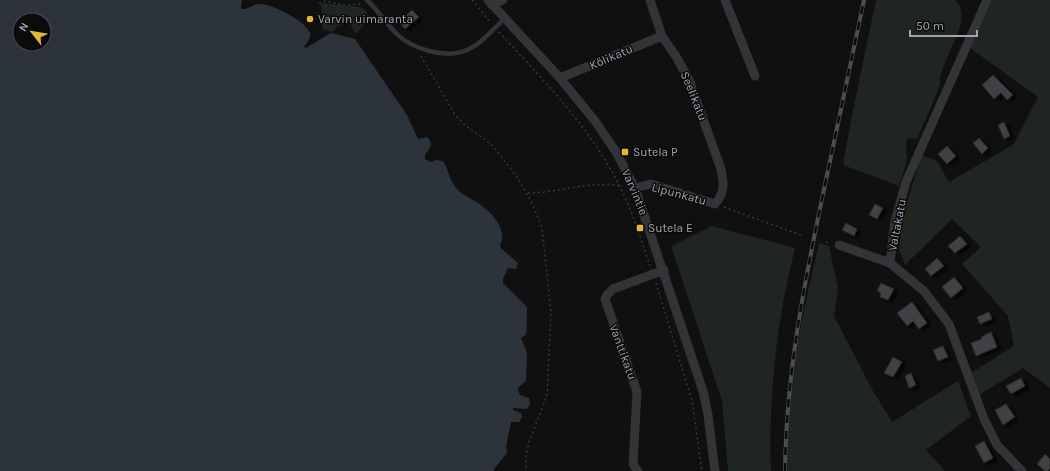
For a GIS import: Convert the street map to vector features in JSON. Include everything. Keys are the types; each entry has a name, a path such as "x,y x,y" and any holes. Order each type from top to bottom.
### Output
{"street":[{"path":"490,2 503,0"},
{"name":"Seelikatu","path":"650,0 662,36 677,58 692,88 721,169 724,184 718,201"},
{"path":"724,0 755,76"},
{"name":"Valtakatu","path":"987,0 906,182 895,221 890,263 924,291 948,324 984,419 997,445 1022,471"},
{"name":"Varvintie","path":"490,2 560,78 606,135 635,188 664,270 703,391 708,415 714,471"},
{"name":"Kölikatu","path":"560,78 662,36"},
{"name":"Lipunkatu","path":"635,188 651,184 718,201"},
{"path":"839,245 890,263"},
{"name":"Vanttikatu","path":"638,471 633,464 637,392 605,299 606,295 613,289 664,270"}],"lane":[{"path":"369,2 398,35 416,47 443,55 459,54 473,47 505,18"}],"path":[{"path":"472,0 573,117 594,144 619,185 654,275 692,401 702,471"},
{"path":"319,3 325,1 346,5 369,2"},
{"path":"416,47 455,115 465,125 492,145 527,193 542,228 551,313 547,395 529,442 526,456 526,471"},
{"path":"527,193 542,193 579,185 619,185 635,188"},
{"path":"718,201 801,235"}],"shaded area":[{"path":"0,0 242,0 241,9 246,9 257,4 264,4 288,14 302,23 310,33 309,39 304,47 306,48 331,33 355,39 407,115 418,139 427,137 430,140 431,146 425,155 425,159 431,162 436,160 443,161 452,182 457,189 486,209 495,218 502,234 500,245 501,248 518,263 516,269 508,268 503,279 503,283 527,307 526,335 521,338 527,353 526,381 518,388 518,390 520,395 529,398 530,404 527,409 513,408 513,410 521,413 522,417 519,422 511,422 506,446 507,453 494,471 0,471"},
{"path":"876,0 955,0 961,8 962,18 941,75 940,86 917,139 909,138 906,140 907,161 899,186 843,165"},
{"path":"992,0 1050,0 1050,388 1023,368 979,395 971,373 1014,346 1008,316 962,264 981,247 952,219 905,265 899,250 902,217 922,155 937,161 949,182 1014,144 1038,97 970,48"},
{"path":"323,3 361,7 367,12 368,19 357,33 354,32 351,25 347,23 338,26 331,33 328,30 324,31 320,4"},
{"path":"712,226 795,248 783,302 775,359 770,444 771,471 728,471 722,401 671,246"},
{"path":"819,243 829,246 838,289 834,316 873,391 892,422 958,381 971,416 926,450 945,471 787,471 788,413 791,385 806,299"}],"building":[{"path":"412,10 419,17 405,29 399,22"},
{"path":"993,75 1013,95 1007,100 1001,93 994,99 982,85"},
{"path":"1004,122 1010,136 1004,139 998,125"},
{"path":"979,138 988,148 982,154 973,143"},
{"path":"947,146 956,156 947,164 938,154"},
{"path":"875,204 883,208 877,219 869,215"},
{"path":"846,223 857,229 854,236 842,230"},
{"path":"960,236 967,244 955,253 948,246"},
{"path":"937,258 944,266 931,276 925,269"},
{"path":"954,277 963,288 951,298 942,287"},
{"path":"881,283 894,289 888,300 880,297 881,293 877,291"},
{"path":"912,302 927,323 919,329 913,321 907,326 897,313"},
{"path":"989,312 992,319 980,324 977,317"},
{"path":"991,332 997,347 976,356 971,343 982,339 981,337"},
{"path":"943,346 948,357 938,361 933,350"},
{"path":"893,357 902,362 893,377 884,373"},
{"path":"911,373 916,385 909,388 905,376"},
{"path":"1021,378 1025,386 1011,394 1006,386"},
{"path":"1006,404 1015,417 1003,425 995,410"},
{"path":"984,441 993,458 984,463 975,446"},
{"path":"1045,454 1050,459 1050,468 1048,471 1045,471 1037,464"}],"railway":[{"path":"785,471 786,436 792,368 802,300 864,0"}],"place":[{"name":"Varvin uimaranta","path":"310,19"},
{"name":"Sutela P","path":"625,152"},
{"name":"Sutela E","path":"640,228"}]}
